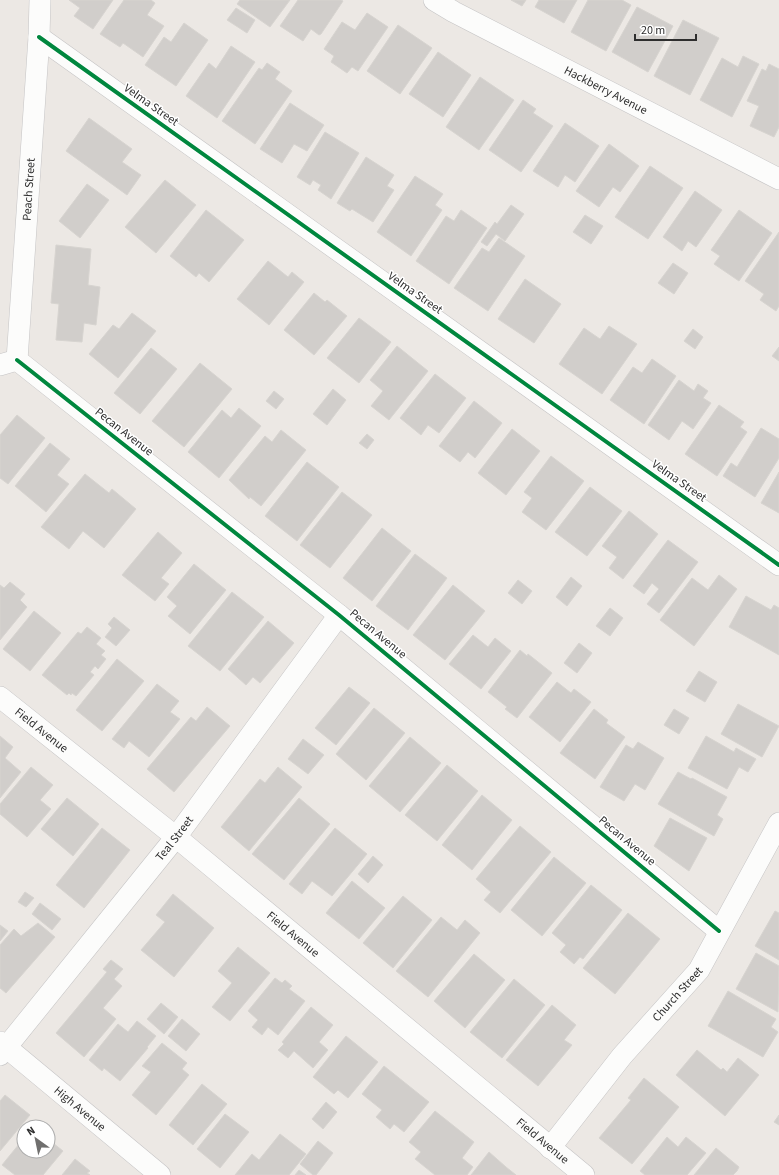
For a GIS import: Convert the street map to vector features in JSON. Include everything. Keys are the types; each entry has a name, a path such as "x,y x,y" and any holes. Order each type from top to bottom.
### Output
{"street":[{"name":"Peach Street","path":"9,363 39,37 40,0"},
{"name":"Hackberry Avenue","path":"434,0 454,12 779,179"},
{"name":"Velma Street","path":"39,37 779,565"},
{"name":"Pecan Avenue","path":"9,363 339,615 719,931"},
{"name":"Teal Street","path":"2,1048 176,837 339,615"},
{"name":"Field Avenue","path":"0,697 176,837 584,1175"},
{"name":"Church Street","path":"550,1148 622,1056 699,970 779,823"},
{"name":"High Avenue","path":"2,1048 160,1175"}],"building":[{"path":"69,0 113,0 93,29 74,16 80,8"},
{"path":"124,0 151,0 155,3 147,15 164,26 143,57 123,43 120,47 100,34"},
{"path":"240,0 290,0 270,27 237,4"},
{"path":"298,0 343,1 321,34 319,35 311,29 303,41 280,26"},
{"path":"511,0 526,0 522,6"},
{"path":"539,0 577,0 564,23 535,7"},
{"path":"588,0 622,0 631,5 606,51 571,32"},
{"path":"637,7 673,26 648,72 612,52"},
{"path":"236,8 255,20 247,33 227,20"},
{"path":"367,13 388,27 358,71 352,67 347,73 331,62 334,56 324,49 342,22 355,30"},
{"path":"683,20 719,38 690,95 654,76"},
{"path":"184,23 208,40 176,86 145,65 164,37 171,42"},
{"path":"398,25 432,48 400,94 367,71"},
{"path":"231,46 255,62 217,118 186,96 209,63 216,69"},
{"path":"438,52 471,75 443,117 409,94"},
{"path":"743,56 759,64 732,117 700,100 722,58 738,67"},
{"path":"267,63 280,72 275,79 292,91 255,144 222,121 259,68 262,70"},
{"path":"769,64 779,69 779,127 774,137 750,126 759,106 747,101 762,69 766,71"},
{"path":"480,77 514,100 479,150 446,127"},
{"path":"523,100 536,109 533,113 553,126 521,172 489,150"},
{"path":"290,103 324,125 307,151 294,144 282,163 260,149"},
{"path":"89,118 132,149 122,162 141,175 127,195 66,151"},
{"path":"565,123 599,146 575,182 565,175 558,187 533,171"},
{"path":"325,132 359,153 331,199 318,190 321,185 313,180 310,185 297,177"},
{"path":"609,144 639,166 620,192 613,187 599,207 576,191"},
{"path":"366,157 394,175 387,186 394,190 373,222 352,209 350,211 337,203"},
{"path":"650,166 683,188 648,239 615,217"},
{"path":"415,176 443,194 435,205 442,210 411,256 377,232"},
{"path":"165,180 196,205 156,253 125,227"},
{"path":"87,184 109,200 80,238 59,221"},
{"path":"695,191 722,210 696,247 688,241 682,251 663,237"},
{"path":"511,205 524,214 505,241 496,234 487,246 481,242 495,222 497,224"},
{"path":"206,210 244,240 209,282 199,273 196,277 170,256"},
{"path":"461,210 487,228 449,284 416,261 446,216 454,221"},
{"path":"739,210 772,233 739,281 714,264 720,256 711,250"},
{"path":"585,215 603,226 591,244 573,232"},
{"path":"779,232 779,306 776,311 760,300 764,294 745,281"},
{"path":"499,238 525,256 488,311 454,288 482,248 489,252"},
{"path":"56,245 91,249 88,285 100,287 96,325 84,323 82,342 56,340 59,304 51,303"},
{"path":"268,261 288,277 292,272 304,282 269,325 237,299"},
{"path":"673,263 688,273 674,294 658,283"},
{"path":"525,279 561,304 534,343 498,319"},
{"path":"314,293 325,302 327,300 347,316 314,355 284,330"},
{"path":"132,313 156,331 118,378 89,354 113,325 119,329"},
{"path":"359,318 391,342 359,383 327,358"},
{"path":"609,326 637,344 602,394 559,364 584,328 600,339"},
{"path":"693,329 703,337 695,349 684,341"},
{"path":"397,346 428,371 389,420 371,406 383,391 370,380"},
{"path":"779,347 779,361 772,356"},
{"path":"151,348 177,369 140,414 114,393"},
{"path":"652,359 676,376 644,424 610,400 633,367 642,373"},
{"path":"200,363 232,389 184,447 152,421"},
{"path":"435,374 466,398 439,433 428,425 421,435 400,418"},
{"path":"679,380 694,391 698,384 708,391 703,398 711,403 693,429 682,421 669,440 648,425"},
{"path":"333,389 346,400 327,425 313,414"},
{"path":"274,391 284,399 276,409 266,401"},
{"path":"474,401 502,423 475,458 468,452 460,462 439,446"},
{"path":"719,405 744,422 740,427 747,432 717,476 685,454"},
{"path":"239,408 261,426 219,478 188,452 222,410 231,418"},
{"path":"17,415 45,438 8,484 0,478 0,435"},
{"path":"761,428 779,439 779,458 755,497 723,476 731,463 737,467"},
{"path":"512,429 540,451 506,495 478,473"},
{"path":"281,430 306,450 261,506 250,497 249,499 229,480 265,436 272,442"},
{"path":"367,434 374,440 367,449 359,443"},
{"path":"50,443 70,459 57,475 69,484 46,512 15,486"},
{"path":"551,456 584,481 546,530 522,512 532,498 524,492"},
{"path":"307,462 339,487 297,541 265,516"},
{"path":"779,472 779,513 761,503"},
{"path":"85,474 109,493 112,489 136,509 104,548 83,531 69,549 41,527"},
{"path":"590,487 622,511 587,556 555,532"},
{"path":"342,492 372,515 330,568 300,545"},
{"path":"629,511 658,534 623,579 609,568 617,557 602,546"},
{"path":"382,528 411,551 372,601 343,578"},
{"path":"158,532 182,553 161,578 169,584 155,601 122,575"},
{"path":"668,540 698,562 659,613 647,604 659,589 652,583 644,594 633,586"},
{"path":"415,554 447,578 408,630 376,606"},
{"path":"194,564 226,590 190,634 168,616 177,606 167,597"},
{"path":"719,575 737,589 694,646 660,620 692,578 708,590"},
{"path":"571,577 582,586 567,606 556,597"},
{"path":"518,580 532,591 522,604 508,593"},
{"path":"10,582 25,594 20,600 27,607 0,640 0,585 4,588"},
{"path":"453,585 485,611 445,660 413,635"},
{"path":"232,592 264,617 220,671 188,646"},
{"path":"746,596 771,610 774,605 779,608 779,655 729,627"},
{"path":"610,608 623,618 610,636 596,626"},
{"path":"34,611 61,633 30,671 3,649"},
{"path":"114,617 130,630 116,646 105,637 112,628 108,624"},
{"path":"268,621 294,643 260,683 253,677 246,685 228,669"},
{"path":"87,627 101,638 96,644 105,651 101,655 106,659 98,669 95,666 90,672 94,675 76,696 72,693 71,695 69,693 67,695 42,675 78,632 81,634"},
{"path":"473,635 488,647 495,638 511,651 481,689 449,664"},
{"path":"579,643 592,653 577,673 564,663"},
{"path":"520,650 527,656 528,654 552,673 517,718 505,709 507,707 488,692"},
{"path":"117,659 144,681 102,731 76,710"},
{"path":"699,671 717,682 705,702 686,691"},
{"path":"557,682 571,693 574,689 591,702 560,742 529,717"},
{"path":"157,684 179,701 170,712 180,719 149,757 129,741 124,748 112,739"},
{"path":"349,687 370,703 336,745 315,728"},
{"path":"738,704 779,726 762,757 721,734"},
{"path":"207,707 230,726 174,792 147,769 191,717 196,721"},
{"path":"374,708 405,733 366,780 336,754"},
{"path":"594,709 608,720 606,723 625,737 595,779 560,753"},
{"path":"674,709 689,718 679,734 664,725"},
{"path":"0,736 13,747 5,758 21,772 0,798"},
{"path":"706,736 734,752 736,748 756,759 748,772 739,767 727,789 688,768"},
{"path":"410,737 441,763 400,812 369,786"},
{"path":"303,739 324,755 308,774 288,759"},
{"path":"638,742 664,758 645,790 635,784 624,801 600,787 626,745 633,749"},
{"path":"447,765 478,791 437,841 405,815"},
{"path":"31,767 53,785 40,800 51,809 27,837 0,814 0,804"},
{"path":"278,767 302,787 249,851 221,827 260,779 265,783"},
{"path":"678,772 727,797 717,815 723,819 714,836 658,804"},
{"path":"482,795 512,820 472,870 442,845"},
{"path":"67,798 99,824 73,856 41,829"},
{"path":"299,798 330,824 284,880 252,854"},
{"path":"670,818 707,838 689,871 654,846"},
{"path":"520,826 551,852 500,913 484,900 491,892 476,879"},
{"path":"102,828 130,850 84,908 56,885"},
{"path":"335,828 367,854 332,896 312,881 302,894 289,884"},
{"path":"373,856 383,865 368,883 358,874"},
{"path":"554,857 586,883 542,936 511,910"},
{"path":"352,881 385,908 359,939 326,913"},
{"path":"591,885 622,910 583,959 580,957 574,964 560,952 566,945 552,933"},
{"path":"25,892 34,898 26,907 18,902"},
{"path":"173,894 214,928 174,977 141,950 165,922 156,915"},
{"path":"403,896 432,920 393,968 363,943"},
{"path":"40,903 61,919 52,930 32,914"},
{"path":"775,911 779,913 779,960 755,946"},
{"path":"628,913 660,939 615,994 583,968"},
{"path":"441,917 457,930 465,920 480,933 428,997 396,971"},
{"path":"38,923 55,937 6,993 0,988 0,945 14,929 21,936"},
{"path":"0,925 8,931 0,941"},
{"path":"238,947 270,973 230,1021 212,1007 232,983 218,971"},
{"path":"756,953 779,966 778,1012 736,989"},
{"path":"474,954 505,980 465,1028 434,1001"},
{"path":"111,960 123,969 114,979 122,986 103,1008 116,1019 84,1057 56,1033 107,972 103,969"},
{"path":"275,978 282,983 285,980 292,986 289,989 305,1001 278,1035 268,1027 262,1035 252,1027 258,1020 248,1011"},
{"path":"514,979 545,1005 502,1058 470,1032"},
{"path":"728,991 776,1019 771,1027 778,1032 763,1057 708,1026"},
{"path":"161,1003 178,1017 164,1034 147,1019"},
{"path":"552,1005 576,1025 564,1040 572,1045 538,1086 506,1060"},
{"path":"311,1007 333,1025 319,1042 328,1050 313,1068 294,1051 288,1058 278,1050 284,1044 282,1042"},
{"path":"182,1019 200,1034 186,1051 168,1036"},
{"path":"137,1021 156,1036 147,1047 148,1048 120,1081 104,1068 102,1071 89,1060 118,1024 128,1032"},
{"path":"346,1036 378,1062 348,1098 338,1090 334,1094 313,1077"},
{"path":"162,1043 187,1063 182,1069 189,1075 156,1115 132,1095 151,1072 142,1066"},
{"path":"697,1050 721,1070 723,1068 727,1072 738,1058 759,1075 725,1116 676,1075"},
{"path":"384,1066 429,1102 404,1132 394,1124 390,1129 376,1117 382,1110 362,1094"},
{"path":"644,1078 679,1107 632,1164 599,1138 631,1100 628,1098"},
{"path":"202,1084 227,1104 193,1145 169,1125"},
{"path":"5,1095 30,1115 27,1119 16,1119 16,1132 0,1151 0,1101"},
{"path":"326,1102 337,1112 323,1129 312,1119"},
{"path":"435,1111 474,1142 462,1158 473,1167 467,1175 435,1175 415,1159 421,1152 409,1142"},
{"path":"225,1114 249,1132 220,1168 197,1149"},
{"path":"779,1115 779,1125 774,1122"},
{"path":"280,1134 306,1154 289,1175 235,1175 252,1154 259,1160"},
{"path":"667,1137 678,1147 686,1137 706,1153 687,1175 645,1175 640,1171"},
{"path":"318,1141 333,1153 316,1175 313,1175 300,1164"},
{"path":"56,1145 63,1151 43,1175 15,1175 2,1165 16,1148 16,1159 56,1159"},
{"path":"716,1148 739,1167 737,1171 733,1175 694,1175"},
{"path":"489,1152 506,1167 516,1175 471,1175"},
{"path":"75,1159 90,1171 87,1173 90,1175 62,1175"},
{"path":"299,1170 306,1175 295,1175"}],"cycle path":[{"path":"39,37 779,565"},
{"path":"17,360 339,615 719,931"}]}
